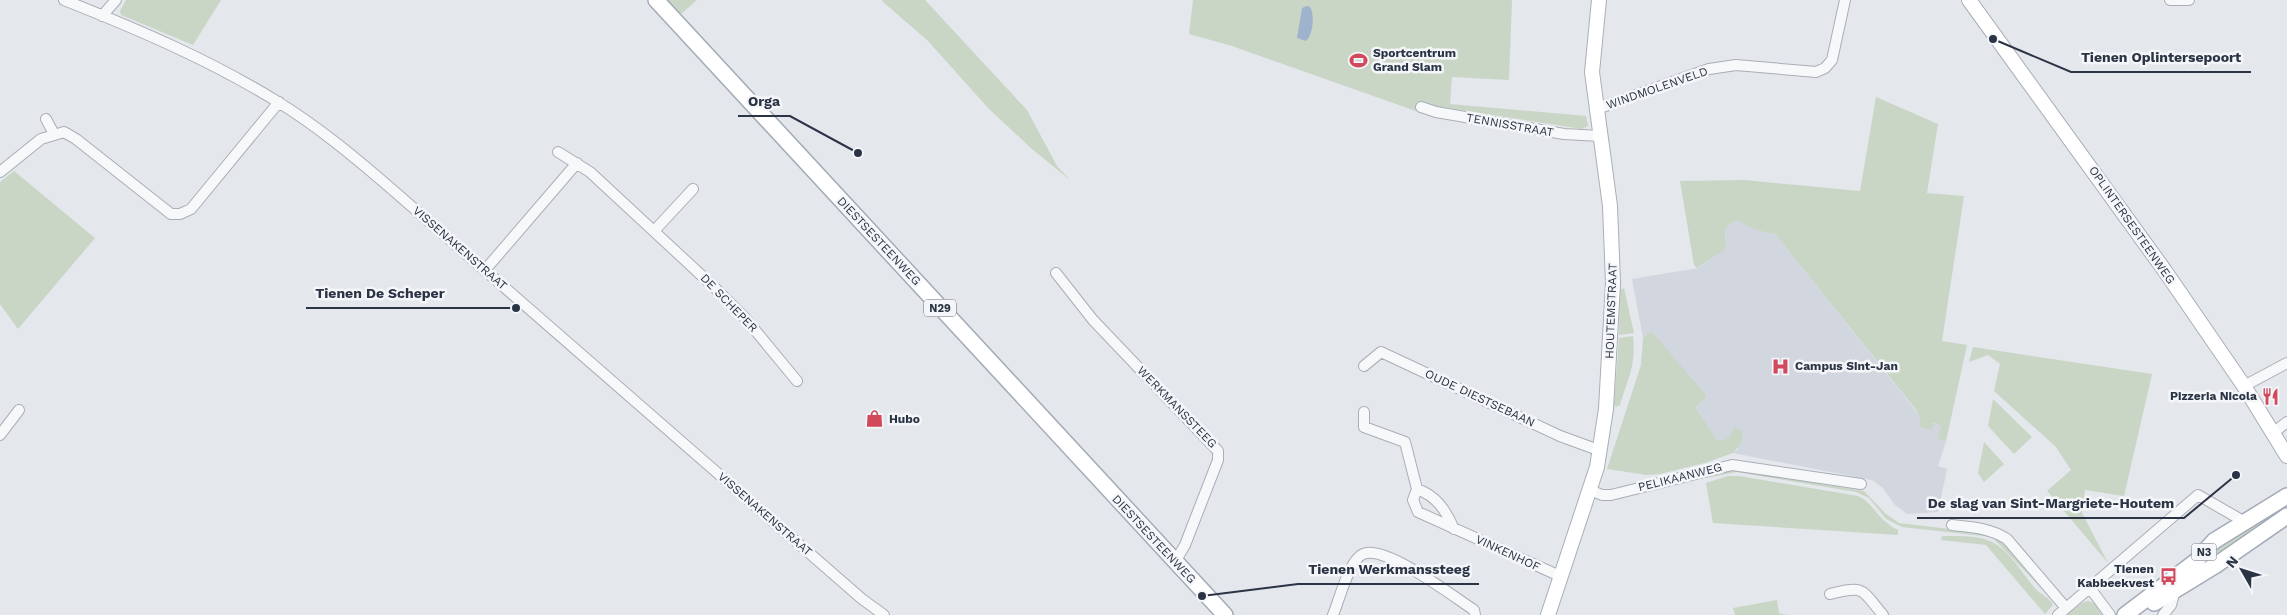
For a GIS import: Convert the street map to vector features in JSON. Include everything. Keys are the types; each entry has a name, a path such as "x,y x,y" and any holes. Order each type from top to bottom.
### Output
{"main road":[{"name":"DIESTSESTEENWEG","path":"656,0 1225,615"},
{"name":"N3","path":"2125,615 2194,562 2214,541 2287,496"},
{"name":"N3","path":"2136,615 2287,516"}],"street":[{"name":"VISSENAKENSTRAAT","path":"64,0 203,61 278,102 351,154 862,599 884,615"},
{"path":"102,16 116,0"},
{"name":"HOUTEMSTRAAT","path":"1548,615 1562,577 1601,451 1610,346 1613,282 1610,206 1592,72 1599,0"},
{"name":"WINDMOLENVELD","path":"1597,110 1710,70 1736,65 1816,72 1825,68 1832,60 1845,0"},
{"name":"OPLINTERSESTEENWEG","path":"1969,0 2055,117 2244,386 2287,456"},
{"path":"2170,0 2189,0"},
{"path":"0,172 41,139 64,132 76,139 171,214 180,214 191,209 278,102"},
{"name":"TENNISSTRAAT","path":"1421,107 1436,112 1564,134 1600,136"},
{"path":"46,119 54,134"},
{"name":"DE SCHEPER","path":"558,152 590,172 745,318 797,381"},
{"path":"485,270 576,163"},
{"path":"654,231 693,189"},
{"name":"WERKMANSSTEEG","path":"1056,274 1093,320 1218,451 1218,460 1185,545 1175,562"},
{"name":"OUDE DIESTSEBAAN","path":"1364,366 1381,352 1560,436 1601,451"},
{"path":"2244,386 2287,363"},
{"path":"2,427 19,410"},
{"name":"VINKENHOF","path":"1364,412 1364,426 1405,442 1417,489 1413,500 1418,512 1562,577"},
{"path":"2274,433 2287,422"},
{"name":"PELIKAANWEG","path":"1590,490 1602,495 1612,495 1732,465 1861,484"},
{"path":"1417,489 1434,497 1447,513 1454,529"},
{"path":"2058,615 2198,495 2236,519 2245,522"},
{"path":"1952,525 1997,533 2007,540 2066,608"},
{"path":"1333,615 1353,565 1363,554 1376,552 1392,558 1474,610 1475,615"},
{"path":"1830,594 1854,588 1862,590 1883,615"},
{"path":"2090,588 2110,615"},
{"path":"2163,615 2171,605 2175,591"}],"shaded area":[{"name":"Campus Sint-Jan","path":"1734,221 1740,221 1775,234 1917,412 1920,419 1941,426 1937,439 1946,441 1938,466 1947,469 1938,512 1907,514 1894,504 1883,488 1872,480 1733,453 1738,449 1731,436 1726,440 1717,440 1694,407 1706,398 1649,332 1643,338 1632,279 1698,268 1723,251 1726,240 1725,229"}],"green space":[{"path":"126,0 221,0 193,45 121,15 120,11"},
{"path":"667,0 697,0 681,14"},
{"path":"883,0 925,0 1027,110 1057,166 1070,180 1032,149 989,109 928,41"},
{"name":"Sportcentrum Grand Slam","path":"1193,0 1512,0 1509,80 1452,77 1450,104 1586,116 1588,126 1582,129 1442,107 1439,118 1430,116 1232,46 1189,34"},
{"path":"1876,97 1938,124 1927,193 1964,196 1942,341 1967,345 1946,441 1937,439 1941,426 1934,423 1931,430 1919,426 1920,419 1917,411 1775,234 1753,229 1740,221 1734,221 1725,229 1726,245 1723,251 1697,268 1694,265 1680,181 1744,180 1860,191"},
{"path":"14,171 95,238 18,329 0,304 0,182"},
{"path":"1624,288 1634,333 1619,335 1620,290"},
{"path":"1649,332 1653,333 1705,394 1706,398 1695,407 1717,440 1724,440 1729,437 1734,426 1742,432 1742,442 1733,453 1705,463 1660,474 1647,475 1607,469 1641,365 1643,338"},
{"path":"1633,336 1634,347 1631,372 1620,405 1616,407 1614,405 1619,338"},
{"path":"1973,347 2152,374 2124,496 2085,490 2082,513 2108,563 2047,491 2071,470 2056,447 1994,391 2000,364 1988,355 1969,362"},
{"path":"1993,399 2032,437 2014,454 1988,426"},
{"path":"1984,442 2004,464 1984,482 1978,473"},
{"path":"1732,469 1864,491 1886,514 1899,523 1975,532 1998,538 2050,597 1992,537 1902,527 1886,519 1869,498 1856,492 1737,472 1706,478 1706,474"},
{"path":"1728,476 1739,476 1858,496 1868,503 1885,521 1898,530 1898,535 1713,523 1706,483"},
{"path":"2266,514 2269,517 2199,568 2196,564"},
{"path":"1942,536 1974,537 1992,542 2010,556 2036,590 2050,600 2053,605 2045,614 1986,545 1941,540"},
{"path":"1777,600 1779,613 1787,615 1735,615 1733,608"},
{"path":"2088,601 2094,603 2102,615 2066,615 2082,603"}],"water":[{"path":"1307,6 1312,11 1313,20 1312,30 1306,41 1297,38 1302,8"}],"place":[{"name":"Tienen Oplintersepoort","path":"1993,39"},
{"name":"Sportcentrum Grand Slam","path":"1359,60"},
{"name":"Orga","path":"858,153"},
{"name":"Tienen De Scheper","path":"516,308"},
{"name":"Campus Sint-Jan","path":"1781,366"},
{"name":"Pizzeria Nicola","path":"2271,396"},
{"name":"Hubo","path":"875,419"},
{"name":"De slag van Sint-Margriete-Houtem","path":"2236,475"},
{"name":"Tienen Kabbeekvest","path":"2168,576"},
{"name":"Tienen Werkmanssteeg","path":"1202,596"}]}
